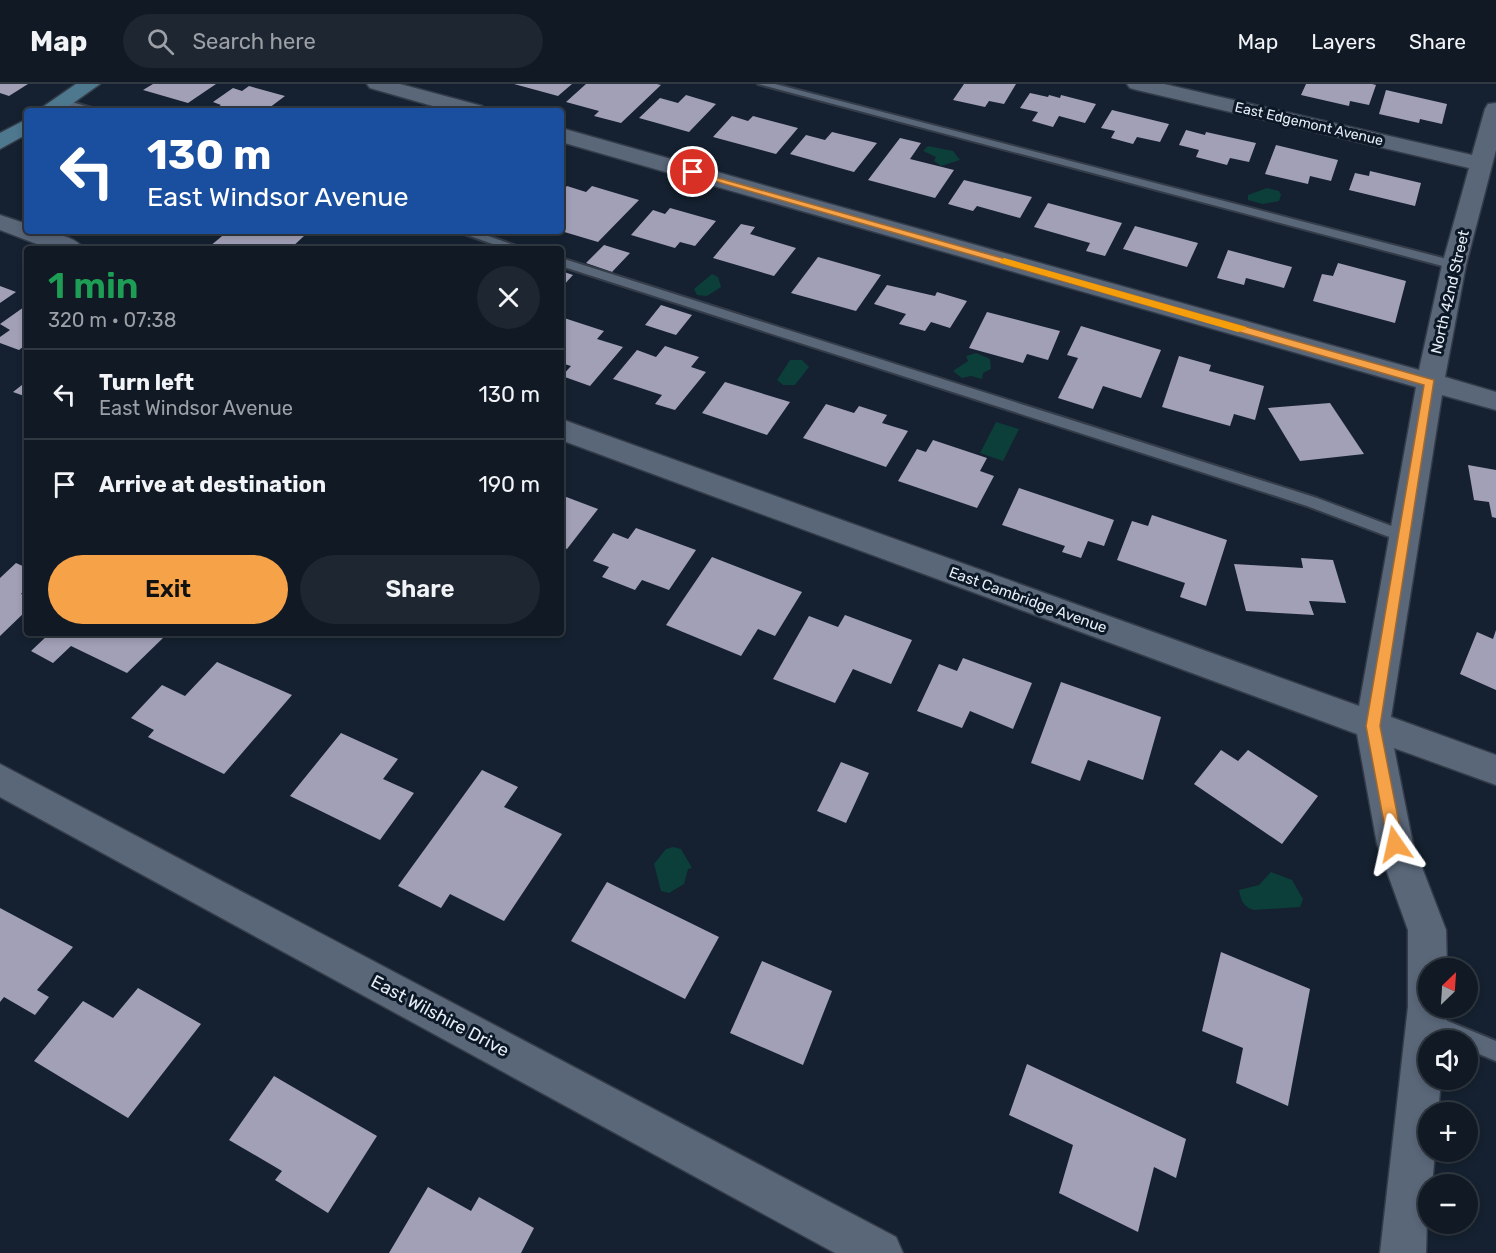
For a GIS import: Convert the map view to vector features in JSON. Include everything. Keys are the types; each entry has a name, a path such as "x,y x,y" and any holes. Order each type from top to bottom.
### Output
{"main road":[{"path":"55,106 90,84"},
{"path":"0,142 24,126"}],"street":[{"path":"377,84 463,108"},
{"name":"East Edgemont Avenue","path":"1137,84 1482,164"},
{"name":"North 42nd Street","path":"1427,958 1427,930 1395,844 1373,726 1430,383 1454,265 1486,189 1482,164 1496,109"},
{"path":"564,136 1496,401"},
{"path":"0,222 24,231"},
{"path":"32,234 64,246"},
{"name":"East Cambridge Avenue","path":"564,430 1496,770"},
{"name":"East Wilshire Drive","path":"0,779 880,1253"},
{"name":"North 42nd Street","path":"1402,1253 1427,1018"}],"lane":[{"path":"764,84 1454,265"},
{"path":"472,234 510,246"},
{"path":"564,263 1312,502 1405,537"},
{"path":"1438,1018 1496,1051"}],"shaded area":[{"path":"928,146 953,151 960,160 941,166 934,161 936,157 923,151"},
{"path":"1267,188 1279,191 1281,195 1279,201 1263,204 1248,200 1248,195"},
{"path":"712,274 718,277 721,287 707,296 697,295 694,289"},
{"path":"976,353 990,359 991,369 983,373 982,379 971,376 962,378 953,371 968,361 966,356"},
{"path":"790,360 802,360 809,367 795,385 783,385 777,380"},
{"path":"996,422 1019,429 1003,461 980,453"},
{"path":"673,847 681,849 692,868 688,869 684,884 669,893 661,891 654,864 666,849"},
{"path":"1271,872 1292,880 1303,899 1300,907 1254,910 1245,905 1239,890 1259,885"}],"building":[{"path":"0,84 28,84 9,96 0,93"},
{"path":"153,84 216,84 188,103 143,90"},
{"path":"514,84 572,84 558,96"},
{"path":"586,84 661,85 621,123 594,116 599,111 566,102"},
{"path":"964,84 1016,84 1004,104 989,101 985,107 953,100"},
{"path":"1306,84 1376,85 1369,105 1350,101 1349,106 1301,95"},
{"path":"249,86 285,96 269,108 216,108 221,105 213,102 233,88 242,91"},
{"path":"1386,90 1447,104 1442,124 1420,119 1419,123 1379,114"},
{"path":"1030,93 1060,98 1061,95 1096,104 1085,123 1059,116 1053,127 1032,121 1038,112 1020,108"},
{"path":"686,95 716,104 689,132 639,118 660,98 678,103"},
{"path":"1112,110 1169,124 1160,142 1137,137 1133,144 1111,138 1115,131 1101,128"},
{"path":"732,116 748,121 753,116 798,128 776,154 713,137"},
{"path":"1186,130 1256,143 1249,162 1230,158 1227,165 1196,157 1199,150 1179,145"},
{"path":"832,132 877,143 854,172 790,154 806,135 825,140"},
{"path":"900,138 921,143 910,159 954,170 935,198 868,180"},
{"path":"1276,145 1338,160 1331,181 1310,176 1308,184 1265,174"},
{"path":"1370,171 1421,183 1415,206 1349,190 1355,173 1369,176"},
{"path":"964,180 1032,197 1020,218 977,206 973,211 948,204"},
{"path":"567,186 586,192 592,186 639,200 598,242 564,232 564,189"},
{"path":"1048,203 1122,223 1105,256 1086,251 1090,243 1034,227"},
{"path":"670,208 716,221 695,246 680,242 675,248 631,235 653,210 665,214"},
{"path":"741,224 755,227 750,234 796,248 774,276 713,258"},
{"path":"1135,226 1198,243 1187,267 1123,249"},
{"path":"224,234 296,234 304,236 293,246 210,246"},
{"path":"604,245 630,253 612,272 586,263"},
{"path":"1228,250 1292,267 1284,288 1246,278 1244,285 1217,278"},
{"path":"818,257 881,275 856,311 791,293"},
{"path":"1338,263 1406,281 1395,323 1313,301 1322,274 1333,276"},
{"path":"564,272 573,275 564,285"},
{"path":"887,285 935,296 937,292 967,301 950,328 931,322 925,331 899,324 906,314 874,304"},
{"path":"0,286 16,292 0,303"},
{"path":"661,305 692,315 676,335 645,325"},
{"path":"24,307 24,346 19,350 0,343 0,337 10,330 0,324"},
{"path":"987,312 1060,331 1048,360 1027,354 1023,363 969,348"},
{"path":"564,318 604,331 597,339 623,347 590,386 564,377 571,366 564,364"},
{"path":"1081,326 1161,350 1141,398 1103,386 1093,409 1058,398 1078,358 1067,355"},
{"path":"665,346 699,357 691,367 706,372 675,410 655,404 662,395 613,379 637,350 656,357"},
{"path":"1179,356 1211,365 1209,371 1264,386 1255,420 1234,414 1230,426 1162,407"},
{"path":"725,382 790,402 767,435 702,413"},
{"path":"24,383 24,396 13,392"},
{"path":"1330,403 1364,454 1300,461 1268,408"},
{"path":"826,404 854,413 859,406 887,415 882,423 908,431 886,467 803,438"},
{"path":"933,440 987,458 980,471 994,476 977,508 898,481 917,449 926,452"},
{"path":"1468,465 1496,470 1496,518 1492,517 1489,502 1474,500"},
{"path":"1019,488 1114,520 1104,546 1088,541 1081,558 1062,552 1065,546 1002,525"},
{"path":"564,496 598,509 567,549 564,548"},
{"path":"1152,515 1227,540 1206,606 1180,597 1185,583 1117,560 1132,521 1148,526"},
{"path":"636,528 696,550 669,590 642,580 635,590 602,577 609,567 593,561 613,533 628,539"},
{"path":"712,557 802,592 775,636 758,629 741,656 666,625"},
{"path":"1301,558 1333,560 1346,603 1309,601 1314,615 1246,611 1234,564 1303,568"},
{"path":"16,563 24,567 24,590 21,594 24,595 24,613 0,636 0,578"},
{"path":"845,615 912,640 891,684 853,669 835,703 773,679 809,616 838,627"},
{"path":"1496,630 1496,690 1460,674 1477,632 1493,639"},
{"path":"47,636 164,637 127,673 71,646 53,663 31,651"},
{"path":"963,658 1032,683 1013,729 970,711 962,728 917,711 939,664 957,671"},
{"path":"217,662 292,695 224,774 148,737 154,730 131,718 162,685 185,696"},
{"path":"1061,682 1161,717 1143,780 1088,760 1080,781 1031,763"},
{"path":"341,733 398,759 383,779 414,793 380,840 290,796"},
{"path":"1221,750 1238,761 1248,750 1318,796 1282,844 1194,784"},
{"path":"841,762 869,773 846,823 817,811"},
{"path":"482,770 518,787 504,807 562,834 504,921 450,894 441,908 398,886"},
{"path":"607,882 719,937 685,999 571,941"},
{"path":"0,908 73,947 37,990 49,997 35,1015 4,997 0,1002"},
{"path":"1221,952 1310,989 1288,1106 1236,1083 1243,1048 1202,1031"},
{"path":"762,961 832,991 803,1065 730,1033"},
{"path":"138,988 201,1024 128,1118 34,1061 83,1001 113,1018"},
{"path":"1027,1064 1186,1139 1176,1178 1154,1167 1138,1232 1059,1193 1073,1145 1009,1115"},
{"path":"274,1076 377,1136 328,1213 275,1180 282,1171 229,1140"},
{"path":"428,1187 471,1211 479,1197 534,1228 521,1253 389,1253"}],"slow traffic":[{"path":"1004,261 1242,329"}],"route":[{"path":"693,172 1430,383 1373,726 1395,844"}]}
